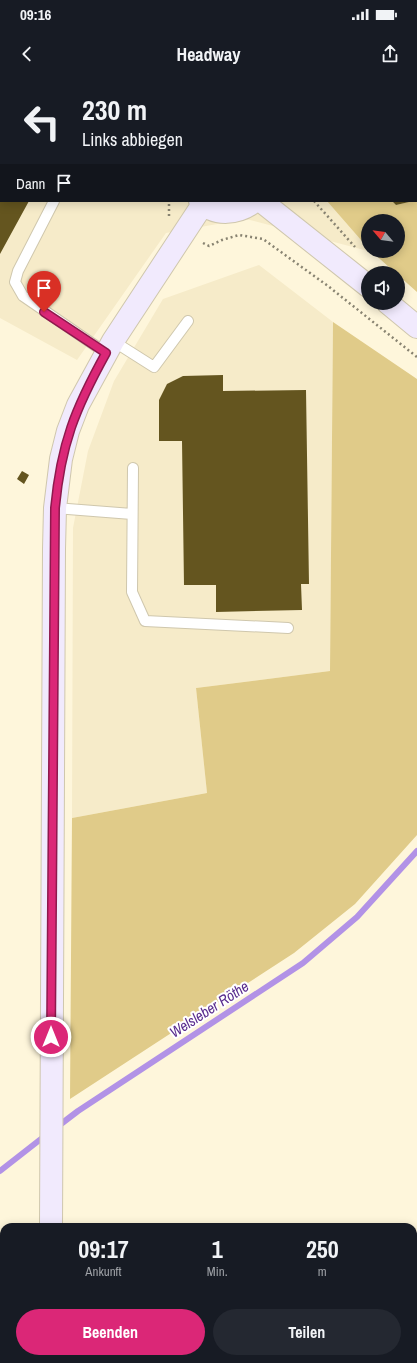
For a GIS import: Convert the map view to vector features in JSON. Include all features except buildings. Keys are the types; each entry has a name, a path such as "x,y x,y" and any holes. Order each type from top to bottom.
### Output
{"street":[{"path":"51,1223 50,1114 55,508 61,459 68,432 78,405 109,347 201,203 212,210 224,212 242,209 253,202"},
{"path":"262,202 361,280"},
{"path":"396,310 417,327"}],"lane":[{"path":"53,202 18,271 15,282 23,296 109,347 154,368 188,321"},
{"path":"133,468 132,592 145,621 288,628"},
{"path":"55,508 132,514"}],"path":[{"path":"315,202 360,251"},
{"path":"198,242 209,246 239,235 263,239 328,286 417,357"}],"shaded area":[{"path":"0,202 417,202 417,271 396,258 405,258 405,214 361,214 361,249 246,219 166,233 77,360 0,318"},
{"path":"328,202 393,202 396,205 417,202 417,292 405,281 405,266 388,266 379,258 405,258 405,214 361,214 361,240"},
{"path":"259,265 333,322 330,671 196,688 207,793 72,818 73,528 88,451 114,381 163,299"},
{"path":"333,322 417,379 417,835 355,904 294,953 70,1099 72,818 207,793 196,688 330,671"}],"waterway":[{"name":"Welsleber Röthe","path":"57,1127 78,1111 303,963 357,917 417,851"},
{"name":"Welsleber Röthe","path":"0,1171 46,1135"}],"route":[{"path":"44,312 106,353 89,382 78,405 68,432 61,459 55,508 51,1037"}]}
